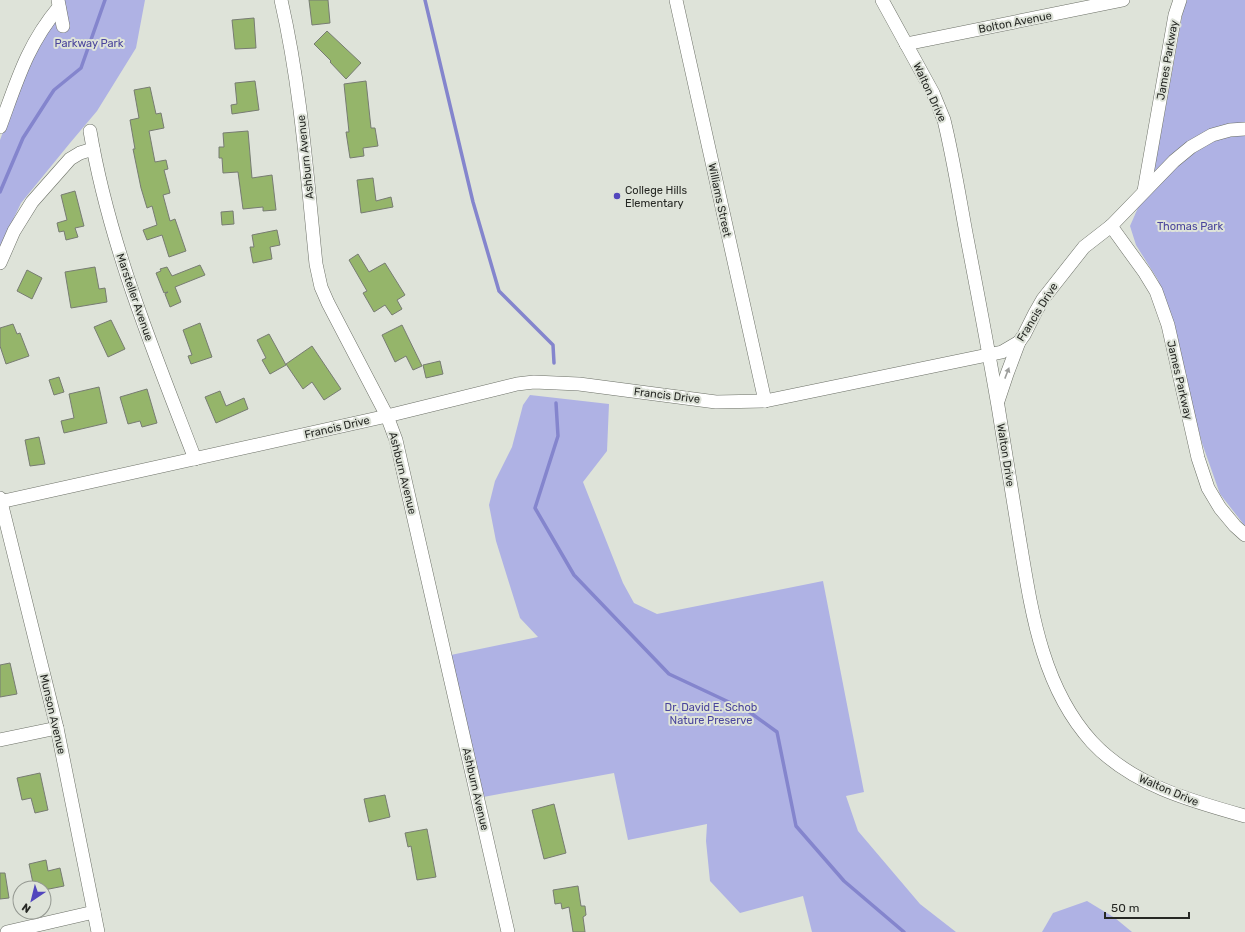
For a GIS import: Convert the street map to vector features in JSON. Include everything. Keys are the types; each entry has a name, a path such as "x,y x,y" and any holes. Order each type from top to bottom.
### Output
{"street":[{"name":"Ashburn Avenue","path":"281,0 288,30 301,114 316,264 321,287 387,416 396,440 508,932"},
{"name":"Williams Street","path":"676,0 764,401"},
{"name":"Walton Drive","path":"882,0 933,93 944,120 989,355 1030,601 1039,642 1052,679 1075,720 1090,740 1101,751 1133,775 1163,790 1202,804 1245,816"},
{"name":"Bolton Avenue","path":"906,44 1123,0"},
{"name":"James Parkway","path":"1144,191 1175,15 1180,0"},
{"path":"59,3 63,26"},
{"path":"0,127 25,59 38,35 59,3"},
{"name":"Francis Drive","path":"0,501 387,416 516,384 534,382 579,384 716,402 764,401 1002,352 1019,342 1043,299 1084,247 1111,226 1181,154 1201,140 1222,131 1245,129"},
{"name":"Marsteller Avenue","path":"90,131 118,252 195,459"},
{"path":"0,262 14,231 32,202 70,159 80,153 93,149"},
{"name":"James Parkway","path":"1111,226 1145,273 1156,291 1168,325 1198,458 1208,488 1220,508 1235,526 1245,535"},
{"path":"997,404 1019,342"},
{"name":"Munson Avenue","path":"0,501 57,728 98,932"},
{"path":"0,740 57,728"},
{"path":"7,932 94,912"}],"green space":[{"name":"Parkway Park","path":"65,0 145,0 136,48 97,111 21,203 0,247 0,140 29,63"},
{"name":"Thomas Park","path":"1185,0 1245,0 1245,526 1220,494 1202,443 1158,280 1136,245 1130,226 1154,171"},
{"name":"Dr. David E. Schob Nature Preserve","path":"530,395 609,404 607,451 583,482 623,583 634,603 657,614 823,581 864,792 846,796 858,831 920,904 956,932 812,932 803,896 740,913 710,881 706,841 707,824 628,840 614,773 478,798 446,656 538,637 520,618 496,541 489,505 495,481 512,447 523,405"},
{"path":"1087,901 1115,918 1132,932 1042,932 1053,913"}],"building":[{"path":"309,0 328,0 330,23 312,25"},
{"path":"254,18 256,48 235,49 232,20"},
{"path":"327,31 361,63 346,79 314,44"},
{"path":"255,81 259,110 232,114 231,105 237,104 235,83"},
{"path":"366,81 371,128 375,128 378,146 363,148 364,156 350,158 346,132 349,132 344,84"},
{"path":"150,87 156,114 161,113 164,128 149,131 155,162 166,160 168,169 164,170 170,193 163,195 170,221 175,219 186,251 169,257 162,235 147,240 143,230 157,225 152,206 147,208 141,188 133,149 135,149 130,120 139,118 134,90"},
{"path":"248,131 252,178 272,175 276,210 263,211 263,207 243,209 238,172 223,173 222,158 219,158 219,147 224,147 223,133"},
{"path":"373,178 376,201 391,197 393,207 361,213 357,180"},
{"path":"75,191 84,226 75,228 78,237 66,240 64,231 59,232 57,223 67,220 61,195"},
{"path":"233,211 234,224 222,225 221,212"},
{"path":"277,230 280,245 270,247 272,259 253,263 250,247 254,247 252,235"},
{"path":"358,254 369,272 385,263 405,295 397,300 402,309 392,315 385,305 374,312 363,293 367,291 349,260"},
{"path":"200,265 205,275 175,287 181,302 170,307 165,294 168,292 164,293 156,273 161,271 160,269 167,267 172,276"},
{"path":"95,267 99,289 105,288 107,302 71,308 65,272"},
{"path":"27,270 42,278 32,299 17,291"},
{"path":"111,320 125,349 108,357 94,327"},
{"path":"200,323 212,357 191,364 188,356 192,355 183,330"},
{"path":"13,324 17,334 20,333 29,356 6,364 0,346 0,328"},
{"path":"402,325 422,366 413,370 406,356 395,362 382,335"},
{"path":"269,334 286,365 270,374 262,360 266,358 257,340"},
{"path":"312,346 341,389 324,400 312,382 303,389 286,364"},
{"path":"440,361 443,374 426,378 423,365"},
{"path":"59,377 64,392 54,395 49,380"},
{"path":"99,387 107,423 64,433 61,421 74,418 69,394"},
{"path":"147,389 157,423 142,427 140,421 128,424 120,397"},
{"path":"220,391 226,406 244,398 248,409 216,423 205,397"},
{"path":"39,437 45,464 30,466 25,440"},
{"path":"10,663 17,694 0,697 0,665"},
{"path":"40,773 48,810 35,813 31,798 22,800 17,778"},
{"path":"385,795 390,817 369,822 364,799"},
{"path":"554,804 566,853 544,859 532,810"},
{"path":"427,829 436,877 417,880 411,846 408,847 405,833"},
{"path":"46,860 48,871 60,868 64,886 52,888 52,880 32,880 29,864"},
{"path":"0,873 5,873 9,898 0,899"},
{"path":"578,886 581,906 585,906 586,915 583,917 585,932 573,932 569,907 562,909 561,903 555,904 553,890"}],"waterway":[{"path":"0,192 23,138 50,96 54,90 81,68 105,0"},
{"path":"425,0 473,202 499,291 553,345 554,363"},
{"path":"556,403 558,436 535,508 574,575 669,674 748,711 777,732 796,826 844,881 904,932"}],"place":[{"name":"College Hills Elementary","path":"617,196"}]}
